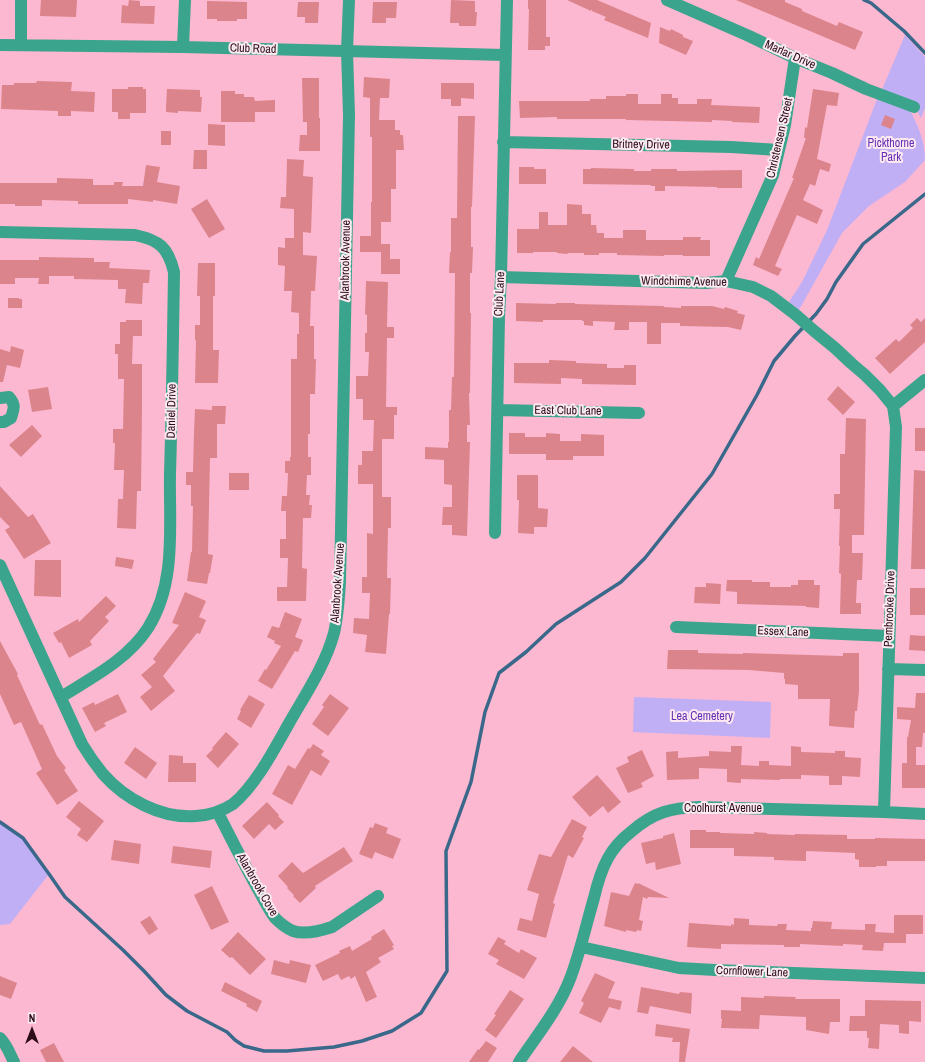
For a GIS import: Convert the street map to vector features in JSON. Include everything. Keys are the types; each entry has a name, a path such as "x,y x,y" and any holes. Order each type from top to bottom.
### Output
{"street":[{"path":"21,0 21,45"},
{"path":"182,47 185,0"},
{"name":"Alanbrook Avenue","path":"0,565 82,744 103,774 134,800 154,810 189,817 218,813 232,804 244,793 251,785 271,754 316,677 334,633 338,608 340,582 349,116 347,52 349,0"},
{"name":"Club Lane","path":"495,533 507,0"},
{"name":"Marlar Drive","path":"667,0 866,89 914,107"},
{"name":"Club Road","path":"0,45 182,47 505,55"},
{"name":"Christensen Street","path":"726,281 773,175 785,125 796,58"},
{"name":"Britney Drive","path":"503,142 731,147 779,150"},
{"name":"Daniel Drive","path":"0,232 135,235 154,241 164,247 171,260 174,272 172,433 167,580 156,612 138,641 126,654 106,669 61,697"},
{"name":"Windchime Avenue","path":"501,277 706,283 726,281 753,287 771,296 835,348 851,364 866,375 893,406"},
{"path":"893,406 925,380"},
{"path":"0,398 9,397 13,402 14,407 11,418 4,422 0,422"},
{"name":"Pembrooke Drive","path":"884,812 896,427 893,406"},
{"name":"East Club Lane","path":"498,410 639,413"},
{"name":"Essex Lane","path":"676,627 889,636"},
{"path":"888,669 925,670"},
{"name":"Coolhurst Avenue","path":"519,1062 558,1004 570,980 581,947 597,885 608,859 625,836 652,816 667,810 683,807 925,814"},
{"name":"Alanbrook Cove","path":"218,813 274,917 282,925 300,932 312,932 328,928 378,896"},
{"name":"Cornflower Lane","path":"581,947 679,968 925,978"},
{"path":"0,1038 10,1052 14,1062"}],"green space":[{"path":"905,35 925,57 925,108 921,118 913,105 881,92"},
{"name":"Pickthorne Park","path":"877,99 911,112 921,135 925,160 905,182 869,206 842,233 799,310 789,302 802,282 827,230"},
{"name":"Lea Cemetery","path":"634,697 771,702 770,738 633,732"},
{"path":"0,822 23,838 49,874 10,924 0,925"}],"building":[{"path":"41,0 77,0 76,17 40,16"},
{"path":"129,0 140,1 140,6 155,6 154,24 121,23 122,5 128,6"},
{"path":"451,0 475,1 475,12 477,12 476,26 459,26 459,23 450,23"},
{"path":"528,0 546,0 546,37 550,37 550,46 545,46 545,50 528,50"},
{"path":"567,0 597,0 651,23 648,38 604,20 606,17 592,11 592,9 591,11"},
{"path":"736,0 785,0 785,2 802,9 802,11 837,26 839,22 863,32 855,50"},
{"path":"207,1 247,2 247,19 237,19 237,21 217,21 217,19 207,19"},
{"path":"298,2 319,2 318,23 305,23 305,17 297,17"},
{"path":"373,2 397,2 396,18 386,18 386,23 372,23"},
{"path":"660,27 670,31 671,29 683,35 683,37 693,41 686,55 659,43"},
{"path":"364,77 390,79 389,98 380,98 379,120 395,120 395,130 400,130 400,135 403,135 404,150 396,150 396,189 391,189 391,222 381,222 381,244 390,244 390,259 400,259 400,274 381,274 381,252 360,252 360,236 371,236 372,202 372,137 370,137 370,98 363,97"},
{"path":"302,78 319,78 320,151 299,151 300,135 307,135 307,122 303,122"},
{"path":"37,81 72,82 71,91 95,92 94,112 71,111 71,116 58,116 58,111 1,109 2,85 14,85 14,83 36,83"},
{"path":"441,83 474,83 474,99 461,98 461,106 451,106 451,99 441,99"},
{"path":"128,87 143,87 143,89 146,89 146,113 130,113 130,119 118,119 118,112 112,112 112,89 128,89"},
{"path":"167,89 200,90 200,97 202,97 201,112 166,112"},
{"path":"813,89 839,93 837,106 827,105 817,159 831,164 829,172 820,169 815,186 810,184 803,200 823,210 817,224 797,215 775,266 782,269 778,276 753,265 756,257 759,259 794,178 792,178 806,138 804,138 805,127 807,128"},
{"path":"221,91 235,91 235,94 244,94 244,97 254,97 255,101 275,100 275,112 255,112 255,122 221,122"},
{"path":"626,94 638,94 638,104 661,104 661,94 672,94 672,98 678,98 678,104 697,104 697,99 712,99 711,105 760,107 759,123 712,120 712,122 626,119 557,119 557,117 520,118 519,101 590,101 590,99 606,99 606,96 626,96"},
{"path":"885,115 895,119 891,129 881,125"},
{"path":"458,116 475,116 471,207 471,247 473,247 472,273 470,273 470,425 467,425 467,442 470,442 467,536 452,535 452,525 442,525 443,507 452,507 452,485 444,484 444,460 425,459 425,447 448,448 449,442 449,410 451,410 452,377 454,377 455,273 449,273 451,252 451,218 457,218"},
{"path":"208,124 225,125 225,146 208,145"},
{"path":"161,131 171,131 171,145 161,145"},
{"path":"194,150 207,150 207,169 193,169"},
{"path":"287,159 304,160 303,176 313,177 311,233 303,232 303,255 317,256 315,291 311,291 310,326 314,326 314,359 316,359 315,394 310,394 310,434 308,434 308,457 311,457 311,475 307,475 306,495 310,495 309,505 312,505 311,518 303,518 302,568 307,569 306,601 277,601 277,587 287,587 288,558 280,558 280,539 286,539 286,511 281,511 282,496 287,496 288,473 285,473 285,461 290,461 291,457 291,359 297,359 297,334 299,334 299,313 291,312 292,291 284,291 285,266 278,265 278,247 285,248 285,238 294,238 294,209 280,208 281,197 286,197"},
{"path":"146,165 160,167 157,182 180,186 177,204 153,200 153,202 128,199 128,204 78,204 78,201 42,200 42,206 15,206 15,204 0,204 0,183 57,183 57,178 93,179 93,185 114,185 114,182 123,182 122,186 143,186"},
{"path":"519,167 546,169 546,184 519,184"},
{"path":"583,169 634,169 634,171 651,171 651,169 677,169 677,171 742,170 742,188 665,186 665,191 655,191 655,186 651,185 583,184"},
{"path":"207,199 225,229 209,238 191,209"},
{"path":"567,204 582,205 582,214 591,214 591,225 596,225 597,233 604,233 604,238 623,238 623,230 646,230 646,240 683,240 683,237 701,237 700,240 710,240 710,256 617,255 617,253 584,255 584,253 567,254 557,252 517,253 517,229 539,229 539,212 548,212 548,225 567,225"},
{"path":"39,257 94,258 94,262 110,262 109,268 150,270 149,283 143,283 142,304 125,303 126,289 118,289 118,280 74,279 74,276 49,276 49,284 38,284 39,278 15,278 15,284 0,284 0,260 39,260"},
{"path":"198,263 215,263 215,296 213,296 213,350 219,350 218,383 195,383 195,325 200,325 200,296 197,296"},
{"path":"366,281 388,282 387,327 394,327 394,338 387,338 386,407 397,407 397,415 394,415 394,439 382,439 382,497 391,497 391,528 388,528 387,578 391,578 390,614 386,654 365,652 367,635 353,633 354,618 369,619 370,593 362,593 362,577 367,577 367,533 373,534 373,484 358,484 358,465 362,465 362,451 373,451 374,420 363,420 363,399 356,399 356,376 368,376 369,352 365,352 365,333 367,333 367,315 365,314"},
{"path":"8,298 22,299 22,308 8,308"},
{"path":"516,303 575,303 681,308 681,306 712,306 724,309 725,307 745,315 741,330 728,327 680,326 680,323 661,323 661,344 647,344 647,322 629,322 629,330 614,330 615,322 593,321 593,326 584,325 584,321 582,320 543,320 543,322 516,321"},
{"path":"917,318 921,322 925,318 925,342 890,374 875,358 896,339 899,342 913,328 910,325"},
{"path":"126,320 142,320 142,336 133,336 132,364 142,364 141,491 137,491 136,529 117,528 118,499 123,499 124,470 114,470 115,443 113,443 113,429 123,429 124,379 118,379 118,354 115,354 115,344 120,344 120,322 126,322"},
{"path":"11,346 24,350 20,368 7,365 3,382 0,382 0,349 10,352"},
{"path":"549,360 607,364 607,368 624,368 624,365 636,365 636,385 582,384 582,379 561,378 561,384 514,383 514,363 549,363"},
{"path":"838,386 855,402 843,415 827,399"},
{"path":"48,387 52,409 32,412 28,390"},
{"path":"212,406 226,406 225,424 217,424 217,458 210,458 208,554 213,555 207,584 187,581 192,552 193,506 191,506 191,485 186,485 186,472 193,472 195,409 212,410"},
{"path":"846,418 866,419 864,535 852,535 852,553 863,553 862,580 857,580 856,603 861,603 861,614 840,614 840,509 834,509 834,494 840,494 840,454 845,454"},
{"path":"32,425 42,436 21,457 9,445"},
{"path":"915,428 925,428 925,451 915,451"},
{"path":"509,433 525,433 525,437 546,437 546,433 560,434 560,441 581,441 581,434 604,435 604,456 573,456 573,460 546,460 546,454 509,454"},
{"path":"914,470 925,471 925,569 911,569"},
{"path":"229,473 249,473 249,490 229,490"},
{"path":"517,475 538,475 538,508 548,509 547,527 534,527 534,534 518,533 519,500 517,500"},
{"path":"0,486 28,517 33,514 51,543 24,559 5,530 10,527 0,517"},
{"path":"116,557 134,560 132,569 115,566"},
{"path":"35,560 61,560 61,597 34,596"},
{"path":"727,580 752,580 752,582 770,582 770,587 791,587 791,585 798,585 798,580 814,580 814,585 820,585 819,608 806,606 737,604 737,592 726,591"},
{"path":"706,583 721,584 720,604 694,603 695,587 706,587"},
{"path":"910,588 925,588 925,615 910,615"},
{"path":"185,592 206,601 199,617 206,620 200,634 197,633 163,676 175,691 151,711 140,697 152,687 141,675 156,662 153,659 179,625 172,623"},
{"path":"106,596 116,606 105,617 109,621 90,641 92,645 69,658 61,642 59,643 53,633 78,619 79,622"},
{"path":"285,612 302,619 295,637 303,640 298,652 295,651 272,689 258,681 281,646 274,643 275,641 267,637 272,626 279,628"},
{"path":"910,635 925,636 925,651 909,650"},
{"path":"0,641 18,674 17,675 40,725 42,724 57,756 66,768 64,770 78,791 57,805 36,773 42,769 21,722 14,725 0,694"},
{"path":"668,650 698,650 698,653 843,656 843,653 859,653 859,691 857,711 855,711 854,728 829,726 830,699 798,699 798,685 785,684 784,673 749,670 667,669"},
{"path":"916,693 925,693 925,733 923,733 922,747 916,747 916,765 925,765 925,788 902,788 902,763 907,763 907,737 911,720 897,719 897,707 915,708"},
{"path":"118,694 127,712 104,723 106,726 95,732 82,708 94,702 95,705"},
{"path":"330,694 349,708 328,736 312,724 324,707 322,705"},
{"path":"249,695 265,704 251,728 237,719 241,711 240,710"},
{"path":"226,732 239,744 218,768 206,756"},
{"path":"313,744 324,751 321,755 330,761 321,776 311,770 292,805 272,794 288,765 295,769 308,748 310,749"},
{"path":"731,746 742,746 741,765 759,766 759,761 769,761 769,765 791,766 791,746 801,747 801,752 835,753 835,751 845,751 845,757 861,758 860,777 842,776 842,785 829,785 829,776 801,775 801,779 741,779 741,783 727,782 727,769 699,768 699,779 667,780 666,752 678,751 678,758 709,756 709,751 731,752"},
{"path":"135,747 157,763 146,779 124,763"},
{"path":"642,750 654,776 641,783 643,787 628,793 616,768 629,762 627,757"},
{"path":"169,755 183,756 183,763 196,763 196,782 168,782"},
{"path":"597,775 621,802 608,813 603,806 590,817 572,797"},
{"path":"79,801 104,821 87,842 77,835 81,829 66,817"},
{"path":"267,802 284,822 275,830 269,824 254,839 242,826"},
{"path":"572,819 587,827 582,837 584,838 573,858 568,855 553,903 555,904 546,938 517,930 520,918 532,921 539,894 527,890 539,854 551,857"},
{"path":"375,823 388,828 386,833 401,839 393,859 375,852 372,859 359,854 370,827 373,828"},
{"path":"690,830 706,830 706,832 720,833 754,834 754,832 795,835 847,835 847,839 925,839 925,861 887,861 887,866 859,867 859,860 855,859 855,853 806,851 806,861 774,860 774,857 734,856 734,848 690,848"},
{"path":"674,833 681,864 656,870 655,862 646,864 641,843 663,838 663,836"},
{"path":"114,840 141,844 139,864 111,860"},
{"path":"173,846 212,851 210,868 171,863"},
{"path":"344,847 353,861 315,886 316,888 300,903 278,876 292,862 303,873"},
{"path":"635,883 638,883 669,898 648,897 647,899 643,897 639,920 643,921 641,931 637,930 636,932 626,930 626,932 604,926 611,892 629,896"},
{"path":"212,886 229,922 211,930 194,895"},
{"path":"894,915 923,915 923,934 906,934 906,943 884,943 883,951 862,950 863,945 843,944 843,946 800,944 800,947 784,947 784,945 721,944 721,949 687,947 689,923 731,926 731,924 734,925 734,918 749,919 749,925 777,926 778,924 787,924 786,930 811,931 813,921 832,922 831,929 865,930 865,924 876,924 875,932 894,933"},
{"path":"150,916 158,929 149,935 140,922"},
{"path":"384,929 394,945 392,946 394,949 378,958 381,962 366,972 377,997 366,1002 355,976 351,979 349,976 341,980 338,974 323,981 315,965 340,953 339,951 350,946 352,951 372,939 371,937"},
{"path":"238,932 266,959 250,975 232,957 230,958 221,950"},
{"path":"498,937 506,941 504,944 519,953 521,949 537,958 524,979 496,964 499,960 488,954"},
{"path":"274,960 289,964 290,960 311,965 306,983 271,974"},
{"path":"595,973 615,982 608,998 622,1001 620,1010 609,1007 601,1023 579,1013 584,1003 581,1001"},
{"path":"0,976 17,983 11,999 0,995"},
{"path":"225,982 262,1001 257,1012 246,1006 247,1004 221,991"},
{"path":"641,987 679,994 680,992 692,993 691,1014 650,1006 648,1014 637,1012"},
{"path":"510,990 524,999 496,1038 485,1030 496,1015 494,1014"},
{"path":"764,996 796,997 795,999 840,999 840,1022 830,1022 829,1034 806,1030 806,1017 760,1015 759,1029 721,1028 721,1010 741,1011 741,997 764,998"},
{"path":"865,1000 921,1001 921,1022 909,1021 909,1034 899,1033 899,1025 880,1024 879,1049 868,1048 869,1038 867,1038 867,1031 849,1031 850,1016 865,1016"},
{"path":"656,1024 690,1029 685,1062 679,1062 680,1042 672,1042 673,1038 655,1036"},
{"path":"486,1041 497,1048 488,1062 469,1062 478,1049 479,1050"},
{"path":"54,1043 64,1062 46,1062 40,1050"},
{"path":"573,1046 593,1062 560,1062"}],"waterway":[{"path":"864,0 871,3 904,31 925,53"},
{"path":"0,822 23,838 65,897 123,950 166,995 187,1011 227,1032 244,1046 264,1051 287,1051 334,1047 362,1041 392,1031 421,1013 447,971 446,851 471,782 485,712 499,673 526,652 556,624 621,582 645,558 712,474 757,395 774,361 816,314 827,299 836,282 863,244 925,194"}]}
